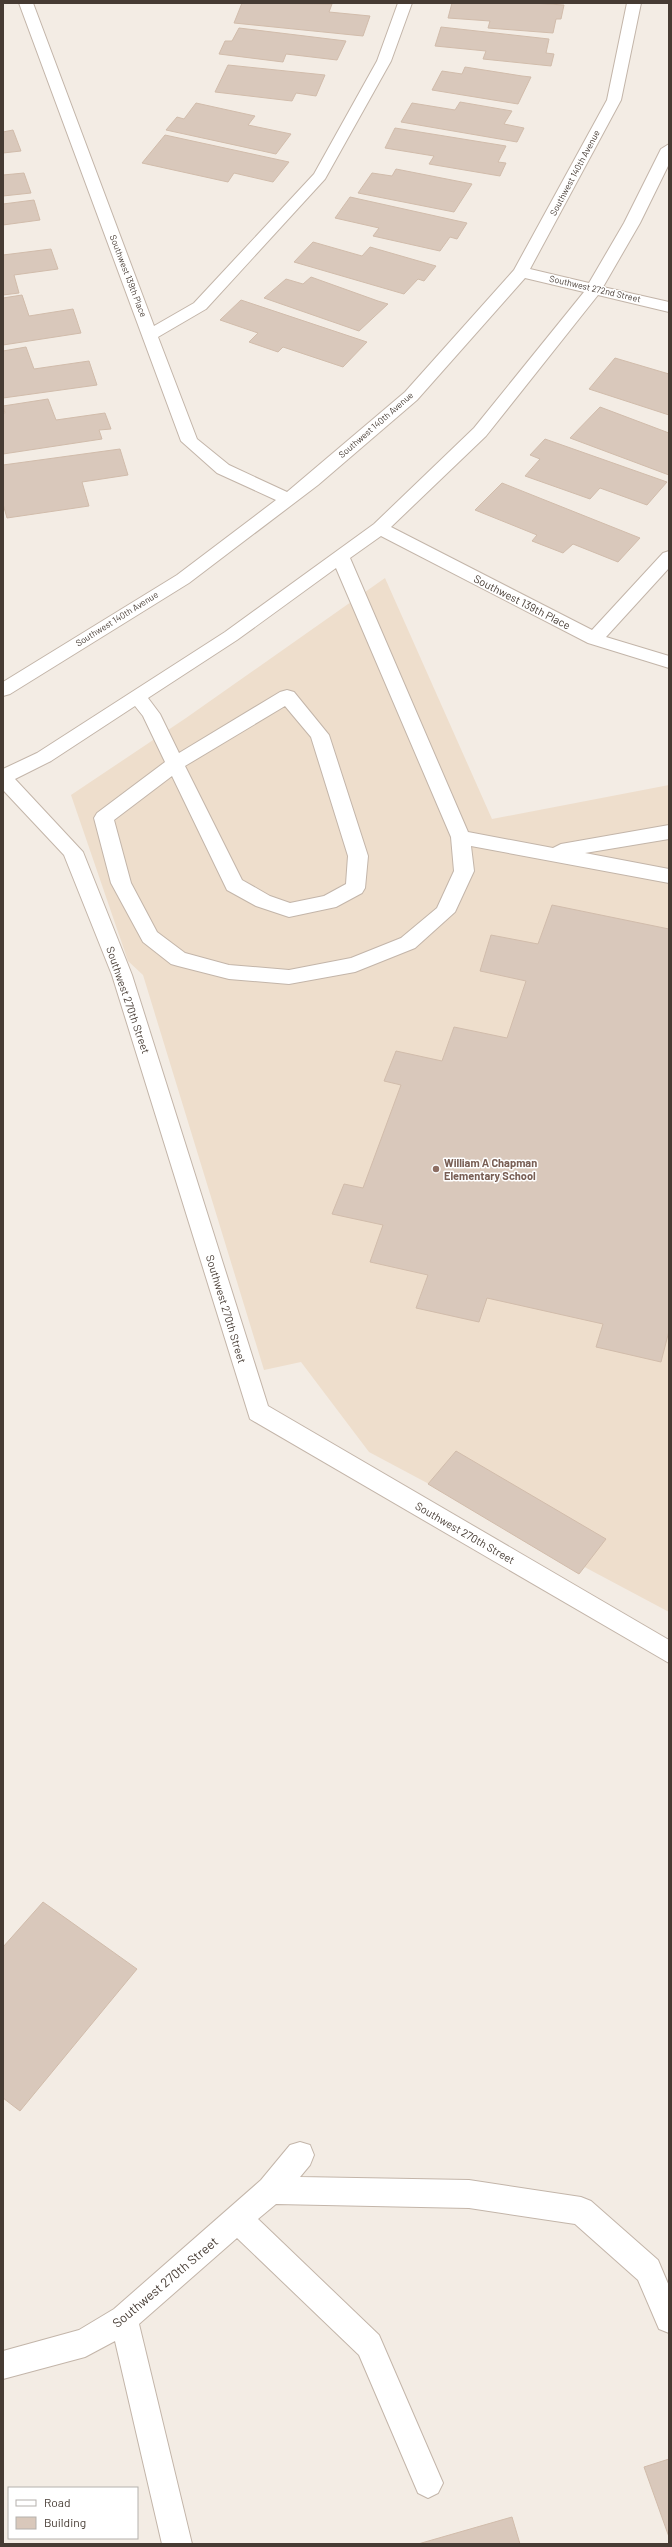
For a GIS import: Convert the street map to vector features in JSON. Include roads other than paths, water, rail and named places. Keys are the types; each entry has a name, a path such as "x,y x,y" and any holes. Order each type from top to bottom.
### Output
{"street":[{"name":"Southwest 139th Place","path":"26,3 190,441 223,469 288,499"},
{"path":"150,334 200,306 320,176 384,61 405,3"},
{"name":"Southwest 140th Avenue","path":"3,690 183,579 288,499 411,396 521,272 614,100 634,3"},
{"path":"3,777 44,757 231,636 341,558 380,528 480,432 594,289 632,223 669,148"},
{"name":"Southwest 272nd Street","path":"521,272 669,307"},
{"name":"Southwest 139th Place","path":"380,528 594,639 669,662"},
{"path":"594,639 669,557"},
{"path":"137,696 151,714 175,764 234,885 263,901 289,910 329,902 355,888 358,856 320,735 287,696 175,764 104,818 121,883 150,938 178,959 229,972 289,977 355,965 401,945 445,912 464,871 461,837 341,558"},
{"name":"Southwest 270th Street","path":"3,777 73,852 76,859 122,975 258,1412 669,1652"},
{"path":"548,853 669,832"},
{"path":"461,837 669,876"},
{"name":"Southwest 270th Street","path":"3,2365 86,2343 124,2319 239,2220 271,2190 300,2155"},
{"path":"271,2190 469,2194 580,2211 648,2270 669,2319"},
{"path":"239,2220 369,2345 428,2483"},
{"path":"124,2319 177,2544"}],"place":[{"name":"William A Chapman Elementary School","path":"436,1169"}]}
